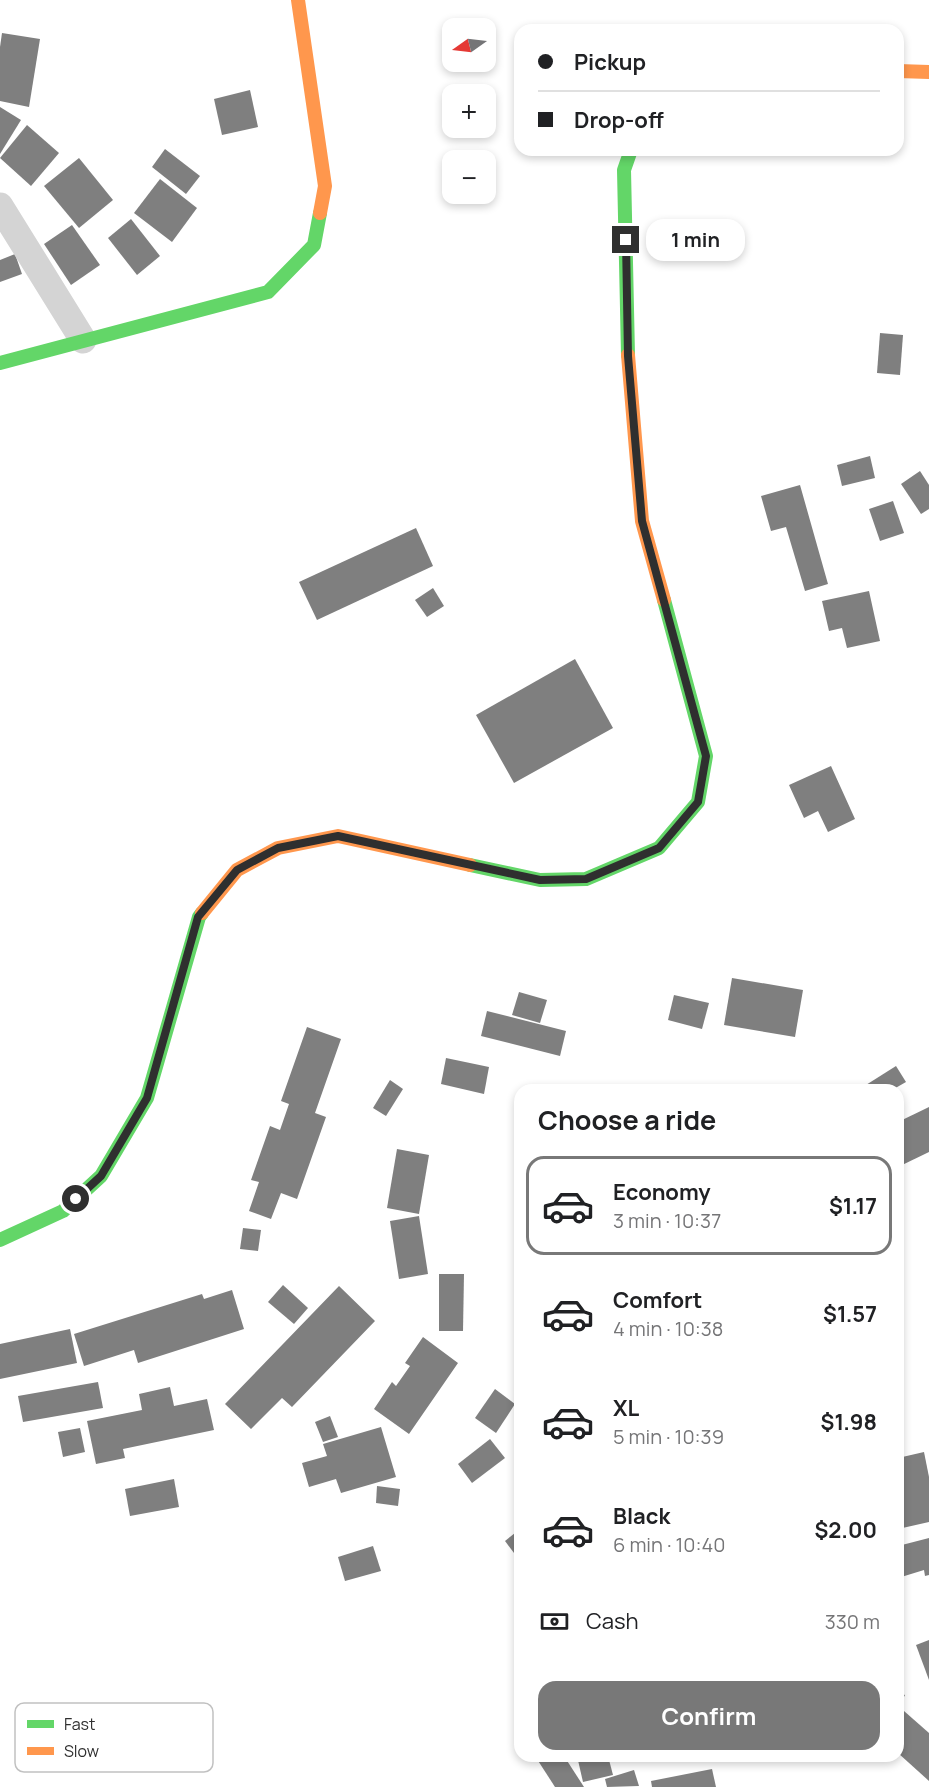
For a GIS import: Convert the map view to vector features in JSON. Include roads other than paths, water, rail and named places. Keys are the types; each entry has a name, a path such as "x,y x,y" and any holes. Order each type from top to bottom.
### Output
{"street":[{"path":"0,363 268,292 314,245 326,186 298,0"},
{"path":"904,70 929,72"},
{"path":"0,1240 63,1211 101,1176 147,1098 198,917 237,870 278,848 338,836 540,880 586,879 659,848 698,802 706,756 642,521 628,356 624,170 629,156"},
{"path":"0,206 84,340"}]}
